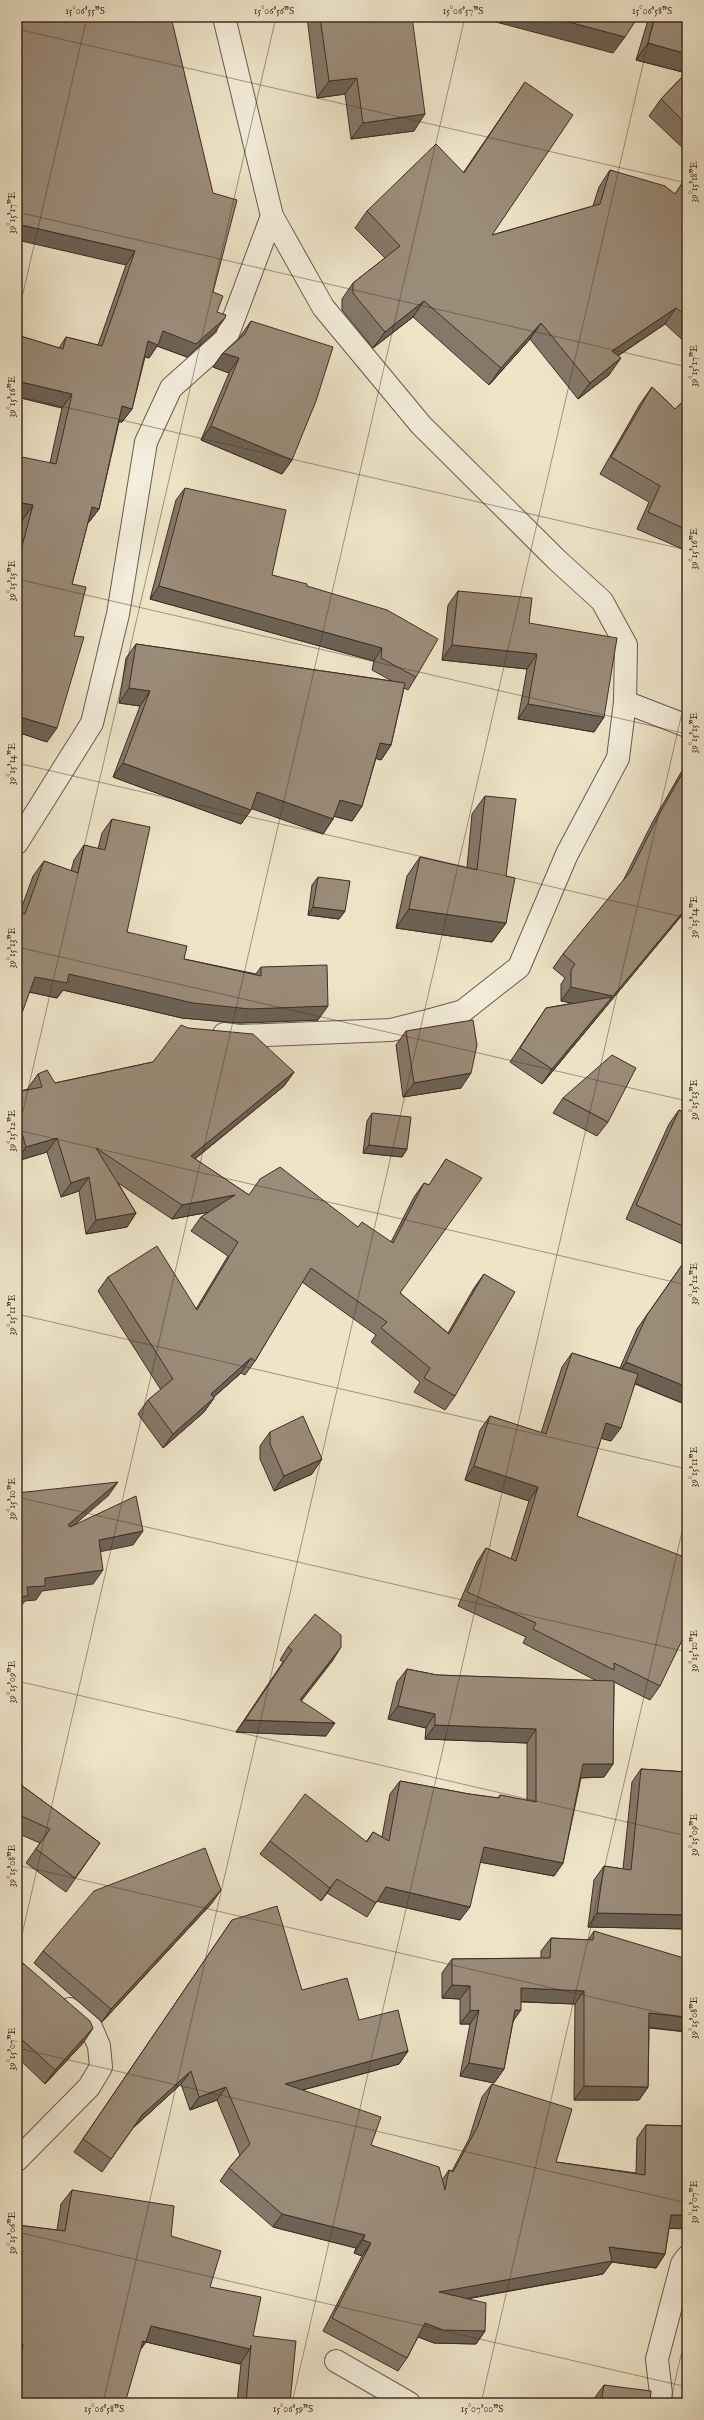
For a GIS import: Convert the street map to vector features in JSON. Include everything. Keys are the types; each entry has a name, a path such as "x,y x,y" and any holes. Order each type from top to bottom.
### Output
{"street":[{"path":"202,1032 239,1036 390,1030 463,1011 519,968 567,854 618,758 625,702 626,645 602,601 557,560 421,425 323,307 272,216 224,17"},
{"path":"17,844 92,723 118,614 146,442 171,388 226,339 272,216"},
{"path":"625,702 687,726"},
{"path":"17,2160 89,2087 101,2067 99,2046 91,2028 51,1994"},
{"path":"662,2403 657,2359 682,2264 687,2257"},
{"path":"336,2361 409,2403"}],"building":[{"path":"17,17 171,17 213,193 237,200 213,292 223,296 217,312 226,315 225,318 196,344 163,331 158,345 148,341 132,409 122,406 99,509 92,507 72,584 86,587 74,636 84,637 57,728 17,716 17,565 33,505 17,502 17,456 56,464 72,394 17,381 17,335 63,349 66,337 102,346 135,251 17,224"},
{"path":"320,17 412,17 425,114 363,123 357,78 329,81"},
{"path":"550,17 638,17 625,37"},
{"path":"655,17 687,17 687,54 648,43"},
{"path":"687,72 687,125 661,99"},
{"path":"525,82 573,115 492,235 600,204 610,170 665,186 675,194 687,176 687,317 676,308 612,351 621,358 590,383 541,323 501,368 424,301 385,332 353,293 353,283 400,246 367,211 436,144 464,173"},
{"path":"251,321 333,347 316,401 292,460 211,426 239,358 223,353 245,334"},
{"path":"652,387 675,409 687,397 687,530 648,512 660,486 611,457"},
{"path":"185,488 286,510 272,575 307,584 307,586 387,610 438,639 416,677 381,658 382,648 159,586"},
{"path":"458,591 532,598 529,623 617,638 604,717 528,704 537,654 452,645"},
{"path":"136,644 405,683 391,745 380,743 362,806 340,800 333,819 257,792 251,810 123,763 150,691 129,688"},
{"path":"687,765 687,907 613,996 571,987 571,970 575,964 563,954 630,872 662,809"},
{"path":"485,796 516,799 506,876 515,878 506,923 409,909 420,857 477,870"},
{"path":"112,819 150,827 127,932 187,946 184,959 261,976 261,967 327,965 328,1006 250,1009 193,1003 69,974 67,983 35,977 17,1027 17,912 25,914 44,861 78,873 84,845 105,850"},
{"path":"318,877 350,881 345,911 313,907"},
{"path":"612,997 552,1069 520,1048 546,1008"},
{"path":"473,1020 477,1045 471,1073 414,1083 406,1031"},
{"path":"181,1025 188,1028 253,1034 294,1072 191,1156 249,1195 260,1179 280,1167 358,1227 362,1222 393,1243 424,1183 429,1185 446,1159 482,1178 400,1293 449,1334 484,1274 515,1292 455,1396 424,1378 430,1368 381,1328 387,1322 311,1268 255,1361 251,1358 211,1394 214,1398 173,1434 148,1400 173,1379 108,1277 157,1246 197,1310 238,1242 201,1217 235,1195 182,1205 96,1148 136,1213 96,1220 89,1177 71,1183 57,1138 26,1147 17,1116 17,1092 42,1087 38,1074 47,1070 55,1083 153,1062"},
{"path":"612,1055 636,1068 608,1122 563,1098"},
{"path":"679,1110 687,1114 687,1228 636,1205"},
{"path":"372,1113 411,1117 407,1149 369,1145"},
{"path":"687,1258 687,1387 626,1362 647,1315"},
{"path":"572,1353 638,1374 621,1428 606,1423 577,1516 687,1558 687,1630 660,1686 614,1663 614,1670 533,1629 536,1623 467,1592 486,1548 516,1561 538,1487 474,1466 490,1416 546,1434"},
{"path":"303,1416 322,1459 284,1476 270,1444 270,1432"},
{"path":"118,1482 68,1525 70,1527 136,1496 143,1531 99,1540 103,1570 45,1578 45,1586 27,1587 28,1596 17,1597 17,1493"},
{"path":"315,1614 341,1635 341,1647 300,1700 335,1723 245,1720 292,1650 288,1647"},
{"path":"407,1669 437,1675 614,1681 613,1764 583,1764 563,1863 484,1847 470,1907 386,1887 376,1903 337,1879 330,1888 270,1841 305,1794 367,1842 373,1832 389,1841 400,1781 469,1794 499,1798 500,1795 536,1802 536,1729 435,1725 435,1714 398,1706"},
{"path":"641,1769 687,1772 687,1915 597,1913 604,1866 631,1870"},
{"path":"17,1782 100,1843 75,1878 36,1849 50,1829 17,1814"},
{"path":"205,1848 221,1890 111,2009 43,1951 94,1891"},
{"path":"277,1906 302,1990 347,1978 359,2020 398,2010 408,2051 285,2084 381,2117 371,2145 439,2167 445,2190 449,2170 453,2172 478,2126 492,2084 572,2109 556,2162 645,2175 646,2125 687,2126 687,2215 671,2215 665,2254 609,2247 612,2261 439,2292 486,2303 485,2331 443,2330 425,2323 407,2358 332,2318 371,2243 363,2240 365,2235 282,2214 229,2168 250,2144 226,2087 199,2097 191,2071 142,2115 111,2159 83,2139 232,1920"},
{"path":"594,1931 687,1959 687,2017 649,2013 648,2087 584,2086 584,1991 521,1988 521,2010 515,2010 504,2069 469,2063 479,2010 470,2011 470,1986 452,1985 452,1959 550,1958 551,1938 593,1940"},
{"path":"17,1958 90,2021 93,2028 55,2070 18,2036 17,2042"},
{"path":"72,2190 174,2206 171,2236 221,2251 210,2287 261,2297 253,2336 296,2341 290,2403 246,2403 251,2345 250,2349 151,2326 146,2342 143,2341 125,2403 17,2403 17,2381 23,2345 17,2343 17,2225 65,2231"},
{"path":"604,2385 651,2391 650,2403 601,2403"}]}
